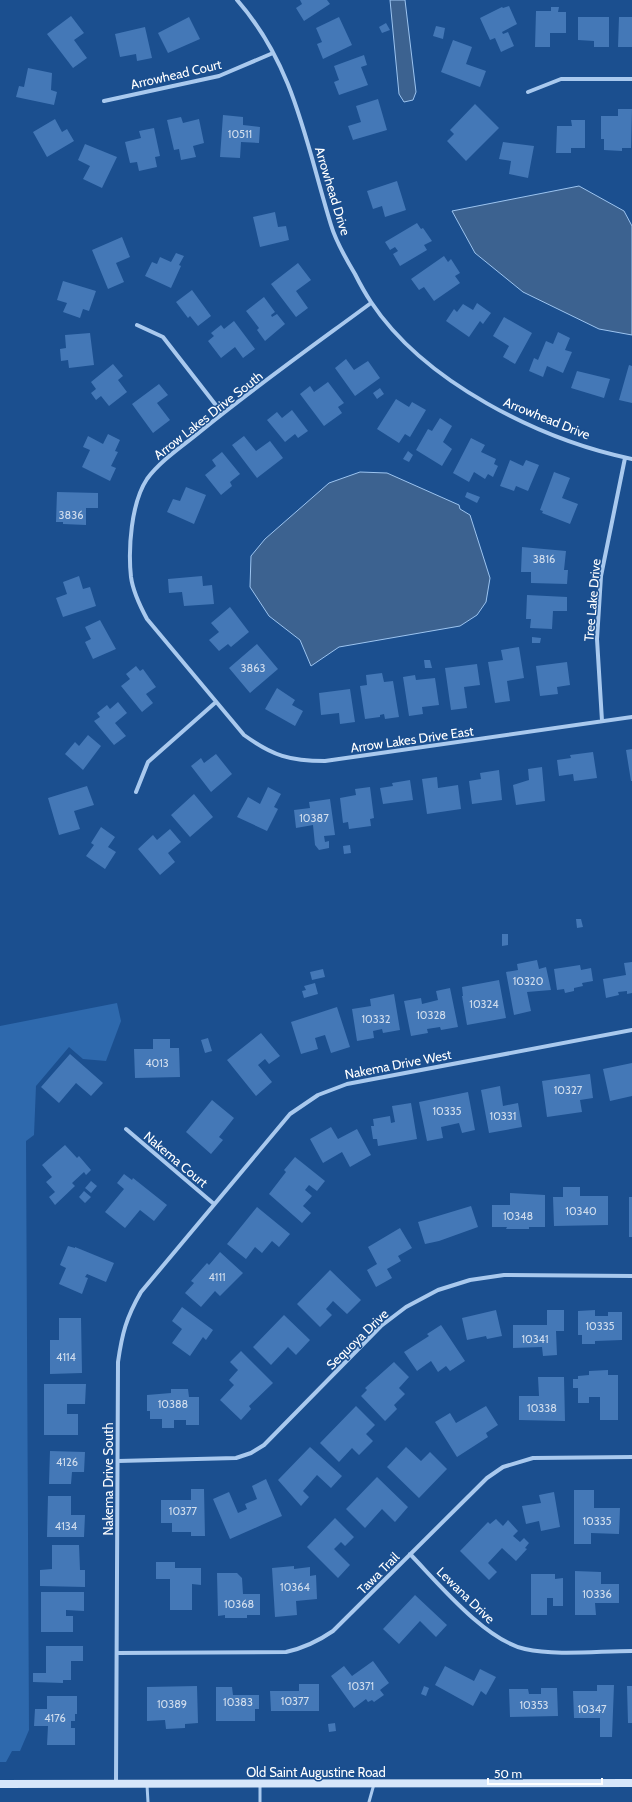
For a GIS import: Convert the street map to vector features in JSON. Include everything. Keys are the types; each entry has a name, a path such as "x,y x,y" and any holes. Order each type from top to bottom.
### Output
{"main road":[{"name":"Old Saint Augustine Road","path":"0,1784 260,1785 632,1783"}],"street":[{"name":"Arrowhead Drive","path":"237,0 262,34 273,53 294,97 312,152 331,227 345,258 371,303 403,340 435,369 490,406 552,434 632,459"},
{"name":"Arrowhead Court","path":"104,101 219,76 273,53"},
{"path":"528,92 561,79 632,80"},
{"name":"Arrow Lakes Drive South","path":"216,702 147,619 138,601 131,577 132,523 137,500 147,480 159,465 222,413 371,303"},
{"path":"137,325 163,337 222,413"},
{"name":"Tree Lake Drive","path":"602,721 597,639 601,576 625,458"},
{"path":"136,792 148,762 216,702"},
{"name":"Arrow Lakes Drive East","path":"216,702 244,735 263,749 284,758 306,761 325,761 632,717"},
{"name":"Nakema Drive West","path":"214,1204 290,1114 318,1095 347,1084 632,1030"},
{"name":"Nakema Court","path":"126,1129 214,1204"},
{"name":"Nakema Drive South","path":"116,1785 118,1362 121,1338 128,1314 141,1292 214,1204"},
{"name":"Sequoya Drive","path":"118,1461 236,1458 251,1453 264,1445 381,1326 406,1307 438,1290 470,1280 504,1275 632,1276"},
{"name":"Tawa Trail","path":"117,1653 286,1652 303,1649 317,1642 333,1631 487,1478 503,1467 518,1461 533,1458 632,1457"},
{"name":"Lewana Drive","path":"410,1554 484,1628 504,1641 524,1648 547,1651 632,1651"}],"lane":[{"path":"369,1802 374,1784"},
{"path":"147,1785 148,1802"},
{"path":"260,1785 260,1802"}],"shaded area":[{"path":"390,0 405,0 416,92 413,100 404,102 399,94"},
{"path":"579,186 624,211 632,226 632,335 599,329 523,292 475,253 452,211"},
{"path":"360,472 387,473 459,505 460,509 470,515 490,578 486,602 477,615 460,626 339,647 311,666 300,640 269,616 250,587 251,556 265,539 329,483"},
{"path":"117,1003 121,1021 106,1061 83,1059 69,1047 36,1086 34,1135 26,1141 29,1730 20,1751 12,1751 6,1762 0,1762 0,1026"}],"building":[{"path":"300,0 327,0 330,4 304,21 296,8 302,4"},
{"path":"509,6 517,24 502,32 503,34 508,32 514,46 501,52 495,38 490,40 480,18 502,7"},
{"path":"551,7 559,7 558,12 566,12 566,33 550,33 550,47 535,47 536,11 551,11"},
{"path":"71,16 84,33 74,40 87,58 73,68 47,34"},
{"path":"189,17 200,39 168,53 158,33"},
{"path":"339,17 352,45 323,59 317,44 322,42 316,28"},
{"path":"578,17 609,17 609,47 594,47 594,41 578,40"},
{"path":"619,17 632,17 632,47 618,47"},
{"path":"386,23 390,30 382,33 379,27"},
{"path":"436,26 445,28 443,39 433,36"},
{"path":"145,27 152,58 137,61 136,54 120,57 115,34"},
{"path":"453,40 472,47 466,64 486,71 480,87 441,72"},
{"path":"364,55 367,65 361,67 368,85 339,95 334,82 339,80 334,66"},
{"path":"28,68 52,73 51,90 57,92 54,105 16,97 19,86 24,87"},
{"path":"378,99 387,130 353,140 348,126 361,122 356,106"},
{"path":"475,104 499,128 466,161 447,141 454,134 450,130"},
{"path":"618,109 632,109 631,148 622,148 622,151 604,150 604,139 601,139 601,116 618,116"},
{"path":"223,115 243,117 243,125 260,127 259,143 241,142 240,158 220,157"},
{"path":"181,117 183,123 199,119 204,143 193,146 196,157 181,160 179,149 174,150 167,120"},
{"path":"55,119 62,132 67,129 74,141 47,157 33,132"},
{"path":"571,120 585,120 585,148 571,148 571,153 556,153 557,126 572,126"},
{"path":"154,128 160,156 155,157 157,167 139,171 137,162 130,163 125,142 141,138 139,131"},
{"path":"503,142 534,146 528,178 509,174 511,161 499,159"},
{"path":"85,144 117,157 102,188 83,179 90,166 78,160"},
{"path":"397,181 406,210 385,217 382,206 373,209 367,191"},
{"path":"275,212 278,227 286,226 289,240 260,247 253,217"},
{"path":"417,223 421,229 423,228 432,241 424,245 427,250 400,266 393,254 398,251 395,247 390,250 385,242"},
{"path":"122,237 130,257 116,263 124,282 108,289 92,250"},
{"path":"176,253 184,256 179,265 181,266 171,288 145,276 152,262 157,264 160,257 171,262"},
{"path":"444,256 448,262 451,259 460,273 455,276 460,283 434,301 424,287 419,290 411,279"},
{"path":"298,263 311,280 296,291 308,308 296,317 271,284"},
{"path":"63,281 96,291 89,311 83,309 80,318 63,312 67,303 57,300"},
{"path":"192,290 211,316 198,326 190,316 188,318 176,302"},
{"path":"264,297 275,312 271,315 272,317 277,314 285,324 265,341 257,330 259,328 246,311"},
{"path":"477,303 491,313 483,324 480,321 469,337 446,321 454,309 457,312 463,304 473,310"},
{"path":"504,317 532,333 515,364 503,357 509,346 493,336"},
{"path":"234,321 255,349 243,358 235,347 221,358 208,341 214,336 211,333 221,325 224,329"},
{"path":"558,332 570,338 565,350 572,352 563,373 547,366 543,377 529,371 534,358 538,360 546,341 553,344"},
{"path":"90,333 94,365 69,368 68,360 61,361 60,349 66,348 65,335"},
{"path":"346,359 354,370 368,361 380,378 355,396 335,368"},
{"path":"113,364 123,376 118,380 127,392 109,406 101,396 96,400 91,393 96,389 91,382"},
{"path":"629,365 632,366 632,403 619,400"},
{"path":"577,371 610,379 604,398 571,388"},
{"path":"328,382 344,403 338,407 342,413 324,426 300,394 310,386 314,392"},
{"path":"159,384 168,395 157,403 170,420 153,433 132,404"},
{"path":"380,388 384,394 377,399 373,393"},
{"path":"396,399 409,407 412,402 426,410 410,437 405,434 399,443 377,429"},
{"path":"292,410 308,431 298,438 295,434 285,442 267,420 277,412 282,418"},
{"path":"440,418 452,426 443,442 452,449 442,466 416,450 428,429 432,431"},
{"path":"108,434 120,440 115,451 118,452 111,466 116,468 110,481 82,467 90,450 83,447 88,436 103,444"},
{"path":"244,436 256,451 270,441 283,458 257,478 232,445"},
{"path":"471,438 485,445 481,452 496,459 494,464 498,466 493,477 488,474 485,479 474,472 469,482 453,473"},
{"path":"408,451 413,455 409,462 403,459"},
{"path":"222,452 240,474 230,482 232,486 221,495 205,475 216,466 212,460"},
{"path":"510,460 523,466 526,460 539,465 528,491 516,486 514,491 500,486"},
{"path":"554,472 570,478 562,498 578,504 570,524 542,513 543,511 540,510"},
{"path":"186,487 206,495 194,524 167,512 173,499 180,501"},
{"path":"57,492 98,493 98,508 86,508 86,525 63,524 63,522 56,522"},
{"path":"467,492 480,497 477,503 465,497"},
{"path":"522,547 566,551 564,570 568,570 567,584 531,583 531,572 521,572"},
{"path":"79,576 83,589 90,587 96,606 63,617 56,598 67,594 63,582"},
{"path":"202,576 203,586 212,585 214,604 184,606 182,592 169,593 168,579"},
{"path":"527,595 567,597 567,611 553,611 552,629 530,628 531,619 526,619"},
{"path":"230,607 249,632 231,647 228,644 219,651 209,640 219,632 211,623"},
{"path":"100,620 116,649 93,659 85,642 91,639 85,627"},
{"path":"532,637 541,638 540,643 532,643"},
{"path":"257,644 278,669 250,693 229,668"},
{"path":"519,647 524,678 507,681 510,701 495,703 488,662 503,660 501,650"},
{"path":"424,660 430,660 432,668 425,668"},
{"path":"567,662 570,685 557,687 558,694 540,696 536,666"},
{"path":"477,664 480,685 464,687 467,708 451,710 445,668"},
{"path":"136,666 140,671 143,669 156,687 146,694 153,703 142,712 121,686 130,679 126,674"},
{"path":"382,673 384,682 393,681 399,717 385,719 384,714 380,715 380,717 365,719 360,686 367,685 366,675"},
{"path":"415,675 416,680 435,678 439,705 422,707 423,714 409,716 403,677"},
{"path":"277,688 295,700 292,705 303,711 295,726 265,709"},
{"path":"350,689 355,722 340,724 339,713 321,715 319,693"},
{"path":"118,702 127,713 115,723 126,736 114,745 94,721 100,717 97,713 107,705 110,709"},
{"path":"88,735 101,746 83,770 65,754 75,742 79,746"},
{"path":"632,749 632,781 631,781 626,750"},
{"path":"593,752 597,778 574,781 573,774 559,776 557,760 571,758 570,755"},
{"path":"216,754 232,774 211,792 191,766 201,758 204,763"},
{"path":"542,767 545,801 516,805 513,785 529,780 528,769"},
{"path":"499,770 502,800 472,804 469,781 481,779 480,773"},
{"path":"437,777 438,788 458,785 461,809 427,814 422,779"},
{"path":"410,780 413,800 383,804 380,788 393,786 392,783"},
{"path":"87,786 94,805 74,811 80,829 59,835 48,798"},
{"path":"268,787 281,794 274,807 278,809 267,831 237,817 248,797 260,804"},
{"path":"370,787 374,818 370,819 371,826 349,829 348,822 343,823 340,798 356,795 355,789"},
{"path":"194,794 213,817 190,837 171,815"},
{"path":"330,799 335,835 324,836 325,842 329,841 329,848 319,850 315,845 313,825 296,828 294,810 310,808 309,802"},
{"path":"101,827 115,837 108,847 116,852 105,869 86,856 94,845 91,843"},
{"path":"170,829 181,842 168,853 175,862 160,875 138,849 153,835 157,840"},
{"path":"350,845 351,853 344,854 343,846"},
{"path":"576,919 581,919 583,927 577,928"},
{"path":"502,934 508,934 508,945 502,946"},
{"path":"537,960 539,969 546,967 551,990 527,992 531,1011 514,1015 506,972 518,970 517,964"},
{"path":"632,962 632,993 627,994 627,991 618,992 619,995 606,998 603,979 626,975 624,963"},
{"path":"580,965 581,970 591,968 593,981 582,983 583,986 574,988 574,991 565,993 564,989 557,990 554,969"},
{"path":"323,969 325,977 312,980 310,972"},
{"path":"499,980 506,1018 467,1025 462,987"},
{"path":"315,983 318,994 304,998 302,991 306,990 304,986"},
{"path":"450,988 458,1027 441,1030 440,1027 427,1029 428,1033 411,1036 404,1001 421,998 422,1004 438,1000 436,991"},
{"path":"394,994 400,1030 383,1033 382,1029 373,1031 374,1038 357,1041 352,1009 371,1006 370,999"},
{"path":"337,1007 350,1047 331,1053 325,1035 315,1038 318,1049 301,1054 291,1022"},
{"path":"261,1033 280,1056 269,1064 265,1059 258,1065 272,1082 256,1096 227,1060"},
{"path":"208,1038 212,1051 205,1053 201,1040"},
{"path":"153,1039 170,1039 170,1048 179,1048 180,1077 135,1078 134,1049 153,1049"},
{"path":"70,1054 103,1083 91,1096 76,1083 59,1103 41,1087"},
{"path":"632,1063 632,1096 610,1101 603,1069"},
{"path":"590,1074 593,1098 580,1100 582,1112 547,1117 542,1081"},
{"path":"500,1086 503,1106 518,1103 522,1127 489,1133 481,1090"},
{"path":"468,1092 475,1130 462,1133 459,1123 441,1127 443,1138 427,1141 419,1102"},
{"path":"212,1100 234,1118 219,1137 223,1140 211,1154 186,1132"},
{"path":"411,1103 417,1139 378,1146 377,1139 373,1139 371,1126 374,1126 373,1119 390,1116 391,1123 395,1122 392,1106"},
{"path":"331,1127 338,1139 357,1129 371,1155 350,1167 342,1152 323,1163 310,1139"},
{"path":"65,1145 77,1158 79,1156 91,1170 86,1175 84,1172 72,1183 75,1186 55,1205 49,1197 55,1192 46,1182 52,1177 42,1165"},
{"path":"295,1157 325,1181 317,1191 309,1185 305,1190 312,1196 303,1206 311,1213 302,1223 269,1194 286,1172 284,1170"},
{"path":"124,1174 132,1180 133,1178 167,1205 154,1221 140,1210 125,1228 105,1212 124,1189 117,1183"},
{"path":"91,1181 97,1186 91,1193 85,1188"},
{"path":"563,1187 580,1187 580,1196 608,1196 608,1225 554,1226 553,1197 563,1197"},
{"path":"84,1191 91,1197 85,1203 79,1197"},
{"path":"510,1193 545,1195 545,1227 506,1229 507,1227 492,1227 492,1205 510,1205"},
{"path":"629,1197 632,1197 632,1237 629,1237"},
{"path":"471,1206 478,1227 439,1241 425,1244 418,1222"},
{"path":"257,1207 290,1234 279,1247 272,1241 262,1253 255,1247 246,1259 227,1244"},
{"path":"400,1228 412,1248 398,1256 401,1261 387,1269 392,1278 376,1287 367,1270 377,1264 368,1247"},
{"path":"68,1246 75,1247 114,1263 106,1282 87,1274 85,1277 88,1278 82,1294 59,1284 66,1268 60,1265"},
{"path":"220,1252 243,1273 220,1296 215,1291 201,1307 185,1293 194,1283 191,1281 207,1263 209,1265"},
{"path":"330,1270 361,1300 347,1314 333,1301 326,1309 332,1315 320,1327 297,1304"},
{"path":"182,1307 213,1330 206,1340 203,1337 190,1356 172,1343 182,1329 172,1321"},
{"path":"496,1310 502,1336 487,1339 486,1336 467,1340 462,1318"},
{"path":"547,1310 564,1310 564,1331 556,1331 557,1355 543,1356 542,1347 513,1348 513,1325 547,1325"},
{"path":"595,1310 595,1316 608,1316 608,1312 622,1312 622,1340 595,1341 595,1344 582,1344 582,1335 578,1335 578,1311"},
{"path":"284,1315 310,1340 296,1355 288,1347 271,1365 253,1347"},
{"path":"59,1318 81,1318 82,1373 50,1374 50,1340 59,1340"},
{"path":"441,1325 465,1361 450,1371 446,1366 438,1372 431,1361 417,1371 404,1352 429,1336 427,1334"},
{"path":"241,1351 273,1383 249,1406 251,1409 241,1420 220,1400 234,1385 229,1380 238,1370 230,1362"},
{"path":"394,1362 409,1377 399,1388 405,1394 394,1405 397,1409 385,1421 361,1396 367,1390 365,1388"},
{"path":"608,1370 608,1375 618,1375 618,1420 600,1420 600,1397 589,1397 589,1403 578,1403 578,1388 573,1388 573,1379 578,1379 578,1376 589,1375 589,1371"},
{"path":"538,1377 564,1377 565,1421 519,1420 519,1396 539,1396"},
{"path":"44,1384 86,1384 85,1404 67,1404 67,1414 78,1414 78,1435 44,1435"},
{"path":"171,1389 188,1389 189,1397 199,1397 199,1425 186,1425 186,1420 174,1420 174,1428 162,1428 162,1419 150,1419 150,1411 147,1411 147,1395 171,1393"},
{"path":"356,1406 375,1425 366,1434 373,1441 359,1455 352,1448 339,1462 320,1443"},
{"path":"486,1406 498,1425 486,1433 488,1437 457,1457 435,1422 450,1413 456,1423"},
{"path":"310,1447 342,1476 331,1488 317,1475 303,1491 309,1497 301,1506 278,1480"},
{"path":"406,1447 421,1461 430,1452 447,1469 419,1498 387,1467"},
{"path":"50,1451 85,1452 84,1472 72,1472 71,1484 49,1484"},
{"path":"377,1477 408,1507 395,1522 382,1509 365,1528 346,1509"},
{"path":"266,1479 282,1516 230,1539 213,1499 229,1492 238,1513 247,1509 245,1504 257,1499 252,1486"},
{"path":"191,1489 204,1489 205,1536 191,1536 191,1532 172,1532 172,1523 161,1523 161,1500 191,1500"},
{"path":"574,1490 594,1490 594,1508 620,1508 619,1534 591,1533 591,1544 574,1544"},
{"path":"554,1492 560,1527 541,1531 539,1521 526,1524 522,1506 541,1503 539,1495"},
{"path":"48,1496 71,1496 71,1515 85,1515 84,1537 47,1537"},
{"path":"335,1518 354,1537 345,1546 341,1542 334,1549 350,1565 338,1578 307,1547"},
{"path":"496,1519 503,1526 508,1520 518,1531 513,1536 520,1542 524,1538 529,1543 525,1548 527,1549 516,1561 502,1548 488,1563 497,1572 489,1580 460,1551 488,1522 490,1524"},
{"path":"52,1545 79,1545 80,1570 85,1570 85,1587 40,1586 40,1570 52,1569"},
{"path":"156,1562 175,1562 175,1568 201,1568 201,1585 192,1584 192,1610 170,1610 170,1579 156,1579"},
{"path":"294,1566 294,1569 310,1567 310,1576 316,1575 317,1599 296,1601 297,1615 275,1617 272,1568"},
{"path":"575,1571 601,1572 601,1584 619,1584 619,1603 595,1603 596,1615 575,1615"},
{"path":"217,1573 237,1573 242,1578 243,1594 260,1594 260,1615 247,1615 247,1618 225,1618 225,1615 218,1616"},
{"path":"531,1574 555,1574 555,1579 563,1578 563,1606 553,1606 553,1598 547,1598 547,1615 531,1615"},
{"path":"41,1592 84,1592 84,1611 66,1610 66,1616 73,1616 73,1632 41,1632"},
{"path":"415,1595 447,1625 436,1637 420,1621 399,1644 383,1629"},
{"path":"46,1646 83,1646 83,1661 71,1661 71,1680 63,1680 63,1683 33,1682 33,1673 46,1673"},
{"path":"373,1661 389,1683 380,1690 384,1695 374,1702 372,1700 368,1702 366,1699 354,1708 331,1676 344,1666 352,1676"},
{"path":"445,1666 474,1681 480,1669 496,1677 486,1695 481,1691 473,1706 435,1685"},
{"path":"299,1684 319,1684 319,1711 271,1711 270,1691 299,1691"},
{"path":"597,1685 614,1685 612,1737 600,1737 600,1718 574,1718 573,1691 597,1691"},
{"path":"197,1686 198,1723 185,1724 185,1728 166,1729 165,1720 147,1721 147,1687"},
{"path":"424,1686 429,1688 426,1696 421,1694"},
{"path":"627,1686 632,1686 632,1723 628,1723"},
{"path":"216,1687 232,1687 233,1695 259,1695 259,1709 255,1709 255,1721 216,1721"},
{"path":"541,1688 557,1688 558,1716 510,1717 509,1689 528,1689 529,1694 541,1694"},
{"path":"47,1696 77,1696 77,1714 75,1714 75,1721 71,1721 71,1728 75,1728 75,1745 47,1745 48,1726 34,1726 35,1709 47,1709"},
{"path":"335,1723 336,1731 329,1732 328,1724"}]}
